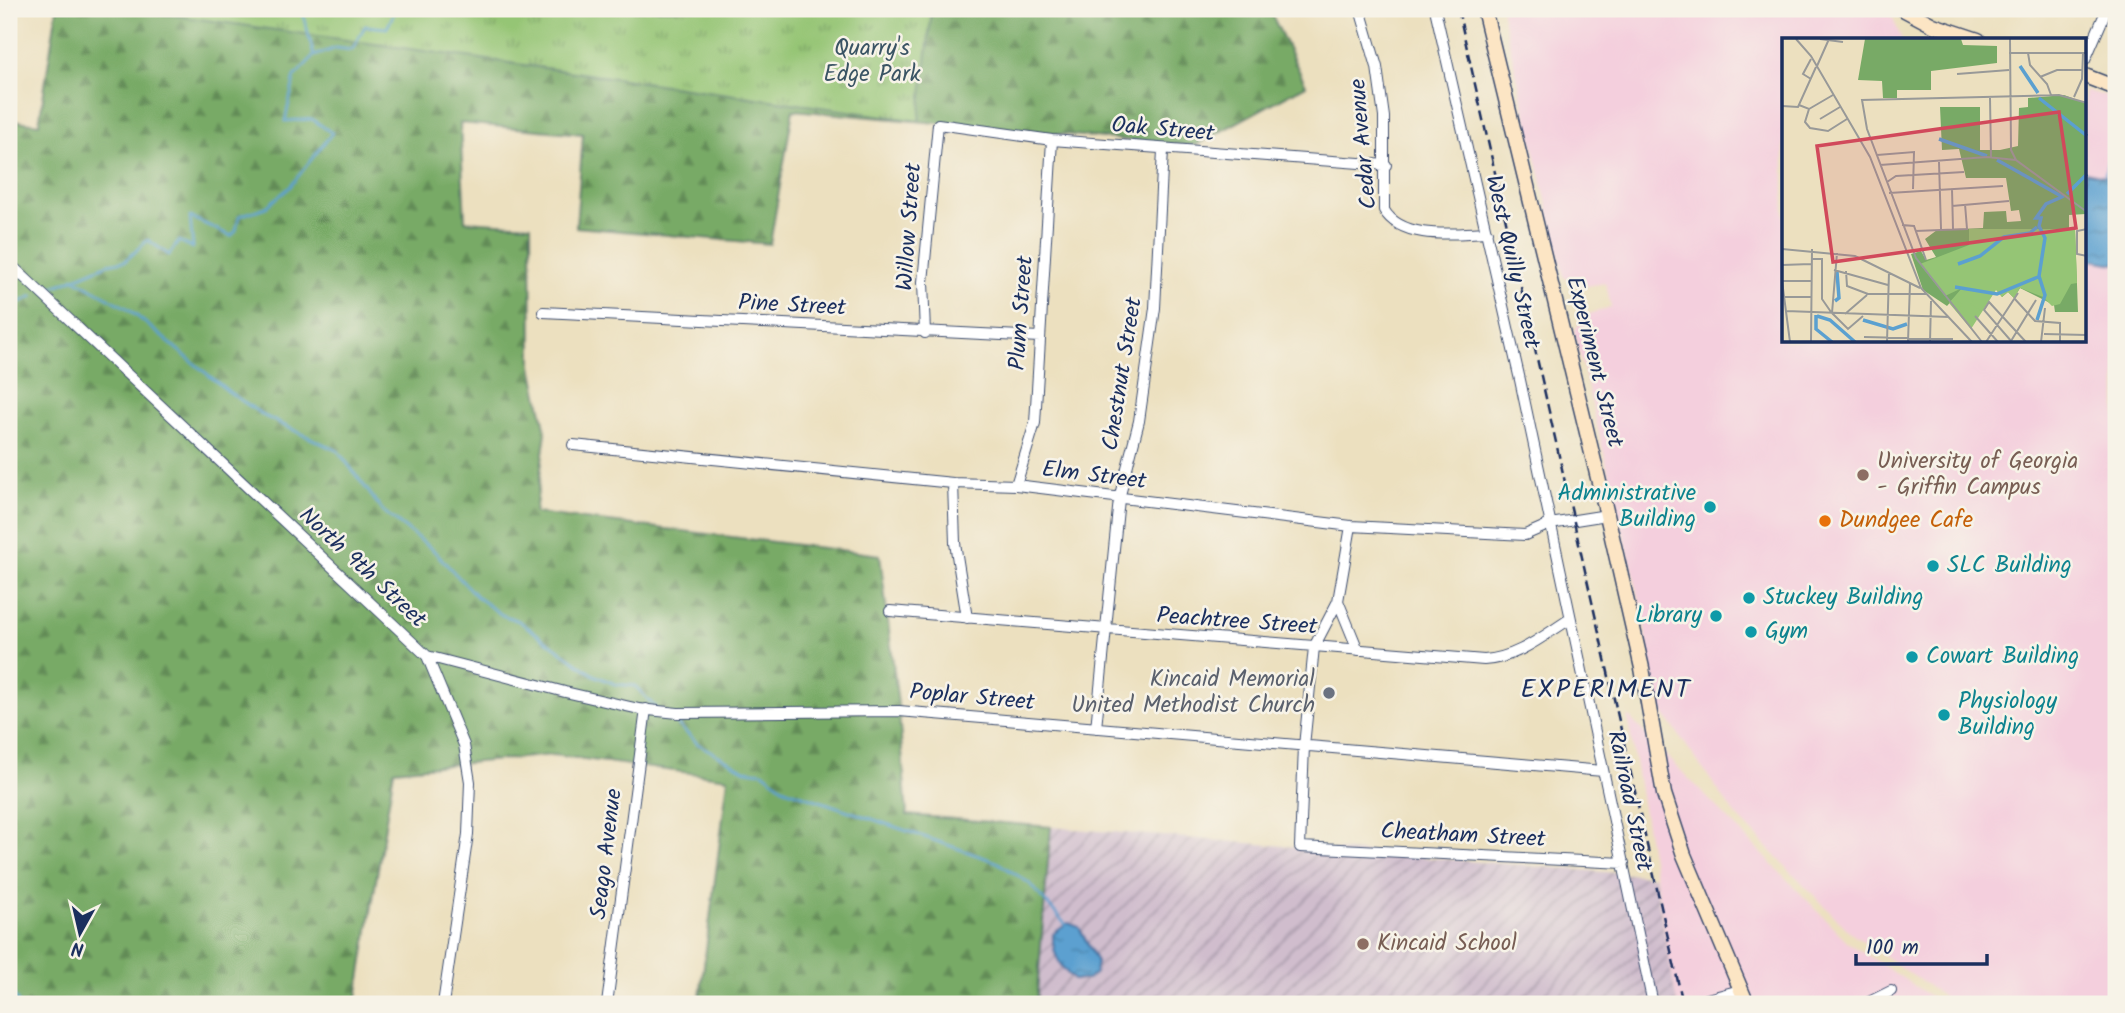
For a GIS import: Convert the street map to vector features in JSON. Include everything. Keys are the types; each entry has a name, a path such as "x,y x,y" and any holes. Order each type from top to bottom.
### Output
{"main road":[{"name":"Experiment Street","path":"1484,9 1607,515 1642,668 1664,794 1684,855 1747,1004"},
{"path":"1903,9 1933,25 1972,38"},
{"path":"2086,76 2116,88"}],"street":[{"name":"Cedar Avenue","path":"1360,9 1377,67 1386,165 1384,210 1390,220 1404,229 1487,232"},
{"name":"West Quilly Street","path":"1434,9 1462,139 1487,232 1549,524"},
{"path":"2086,58 2106,9"},
{"name":"Oak Street","path":"938,124 1052,140 1386,165"},
{"name":"Willow Street","path":"925,333 923,282 938,124"},
{"name":"Plum Street","path":"1016,485 1035,423 1052,140"},
{"name":"Chestnut Street","path":"1096,728 1119,499 1139,421 1155,308 1163,150"},
{"name":"North 9th Street","path":"9,262 428,656 464,745 470,782 468,834 443,1004"},
{"name":"Pine Street","path":"543,313 1040,337"},
{"name":"Elm Street","path":"573,445 953,483 1016,485 1351,526 1525,535 1549,524 1607,515"},
{"path":"953,483 955,543 967,618"},
{"name":"Railroad Street","path":"1549,524 1653,1004"},
{"path":"1304,746 1314,647 1338,601 1351,526"},
{"path":"1338,601 1358,650"},
{"name":"Peachtree Street","path":"890,611 1314,647 1501,659 1570,619"},
{"name":"Poplar Street","path":"428,656 565,692 646,709 707,715 785,711 898,711 1603,771"},
{"name":"Seago Avenue","path":"607,1004 646,709"},
{"name":"Cheatham Street","path":"1304,746 1300,848 1624,863"},
{"path":"1689,1004 1740,990"},
{"path":"1865,1004 1881,1001 1891,991"}],"shaded area":[{"name":"University of Georgia - Griffin Campus","path":"1501,9 1878,9 1893,18 1901,38 1782,38 1782,343 2086,343 2086,90 2116,100 2116,1004 1956,1004 1948,1000 1849,931 1734,813 1657,704 1642,610 1574,331 1586,315 1611,307 1606,283 1580,287 1564,277"},
{"path":"1627,715 1849,943 1942,1004 1677,1004"},
{"path":"1051,827 1654,876 1677,1004 1036,1004"}],"green space":[{"path":"57,9 1269,9 1306,85 1194,146 793,110 770,244 576,227 583,134 460,123 465,221 531,225 532,366 546,432 535,513 880,555 899,713 907,815 1051,827 1036,1004 699,1004 728,778 553,755 394,770 356,1004 9,1004 9,120 39,124"},
{"name":"Quarry's Edge Park","path":"128,9 932,9 919,121"}],"water":[{"path":"2086,172 2116,178 2116,264 2086,259"},
{"path":"1068,923 1079,927 1097,962 1095,973 1087,980 1074,980 1061,965 1056,954 1053,934"}],"waterway":[{"path":"302,9 314,56"},
{"path":"314,56 336,48 352,50 365,26 387,28 396,9 401,9"},
{"path":"459,9 501,9"},
{"path":"47,290 108,264 125,261 148,240 169,255 179,241 193,248 190,217 231,236 236,231 239,216 266,207 289,188 332,133 312,119 285,121 295,76 314,56"},
{"path":"2105,174 2116,129"},
{"path":"73,278 127,308 229,392 264,416 338,451 383,511 433,550 478,598 502,615 519,621 594,675 615,684 635,686 655,707"},
{"path":"9,307 33,296"},
{"path":"671,718 698,744 745,770 763,772 785,789 997,862 1029,883 1066,925"},
{"path":"9,986 19,1004"}],"railway":[{"path":"1458,9 1683,1004"}],"place":[{"name":"University of Georgia - Griffin Campus","path":"1863,475"},
{"name":"Administrative Building","path":"1710,507"},
{"name":"Dundgee Cafe","path":"1825,521"},
{"name":"SLC Building","path":"1933,566"},
{"name":"Stuckey Building","path":"1749,598"},
{"name":"Library","path":"1716,616"},
{"name":"Gym","path":"1751,632"},
{"name":"Cowart Building","path":"1912,657"},
{"name":"Kincaid Memorial United Methodist Church","path":"1329,693"},
{"name":"Physiology Building","path":"1944,715"},
{"name":"Kincaid School","path":"1363,944"}],"district":[{"name":"EXPERIMENT","path":"1606,690"}]}
